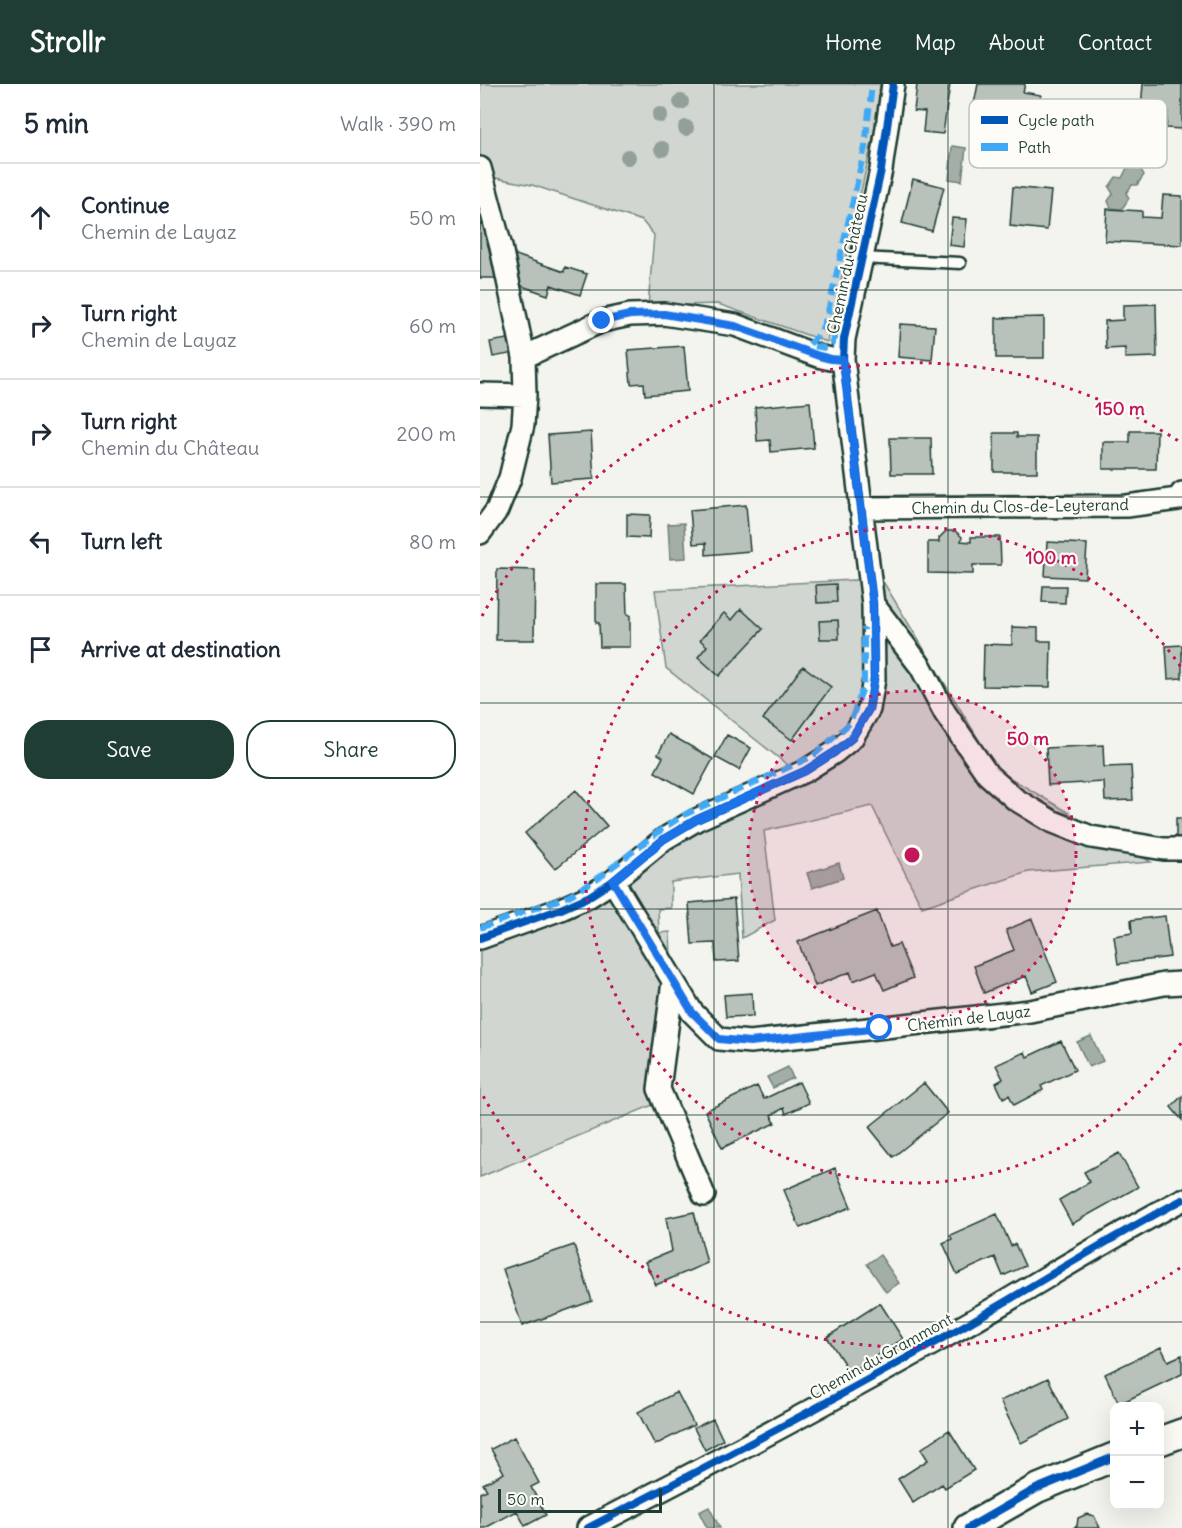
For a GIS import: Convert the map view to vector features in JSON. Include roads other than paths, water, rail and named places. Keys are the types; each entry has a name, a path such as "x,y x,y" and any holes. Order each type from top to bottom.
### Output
{"street":[{"name":"Chemin du Château","path":"480,938 588,897 613,881 664,839 696,820 805,771 852,738 869,709 874,679 873,604 843,360 844,339 881,170 893,84"},
{"path":"480,168 501,247 524,357 525,395 523,425 510,478 497,510 480,533"},
{"path":"524,357 602,321 630,315 664,314 735,326 819,356 843,360"},
{"path":"480,394 525,395"},
{"name":"Chemin du Clos-de-Leyterand","path":"860,508 1127,506 1170,502 1181,497"},
{"path":"873,604 921,667 945,713 988,775 1015,799 1051,821 1090,837 1164,849 1182,849"},
{"name":"Chemin de Layaz","path":"613,881 692,1012 719,1039 750,1042 1030,1011 1164,984 1182,983"},
{"path":"673,982 658,1089 704,1195"},
{"name":"Chemin du Grammont","path":"588,1528 792,1422 948,1335 1122,1231 1182,1200"},
{"path":"1164,1440 1182,1433"},
{"path":"968,1528 1036,1489 1110,1459"}],"lane":[{"path":"861,258 960,263"}]}
